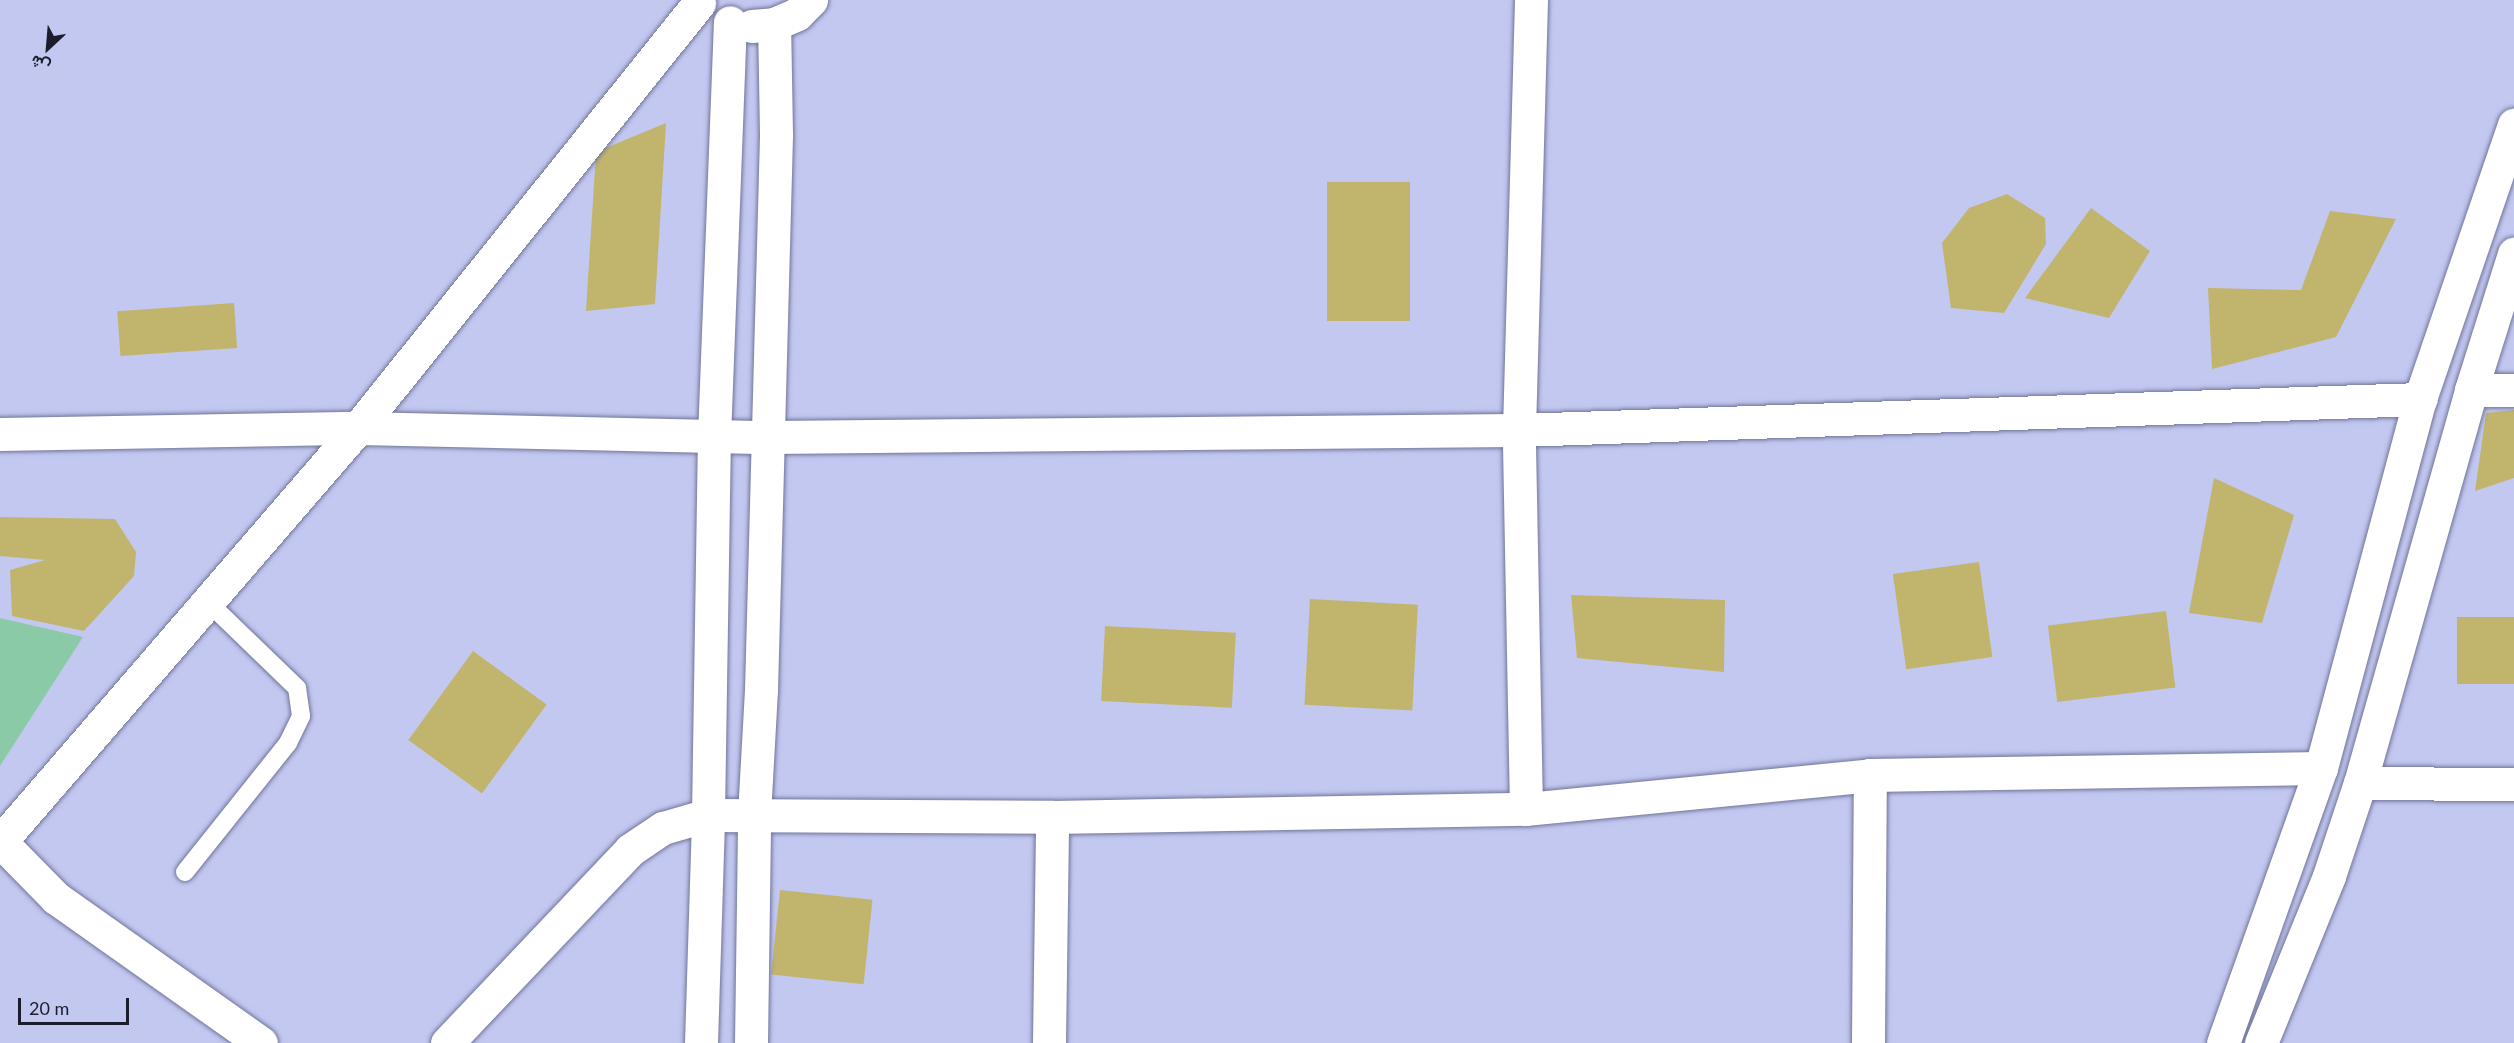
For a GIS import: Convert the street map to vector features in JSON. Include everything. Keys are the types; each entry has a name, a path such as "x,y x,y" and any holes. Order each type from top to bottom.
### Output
{"street":[{"path":"261,1043 56,898 0,842 358,428 698,2 713,15 748,26 774,24 797,14 811,0"},
{"path":"1526,809 1519,430 1532,0"},
{"path":"701,1043 708,815 714,437 730,22"},
{"path":"751,1043 754,815 769,437 776,134 774,24"},
{"path":"2223,1043 2321,768 2420,399 2514,125"},
{"path":"2261,1043 2328,876 2360,783 2471,390 2514,254"},
{"path":"2471,390 2514,390"},
{"path":"0,434 358,428 714,437 1519,430 2420,399"},
{"path":"447,1043 630,850 663,828 708,815 1052,817 1526,809 1870,776 2321,768"},
{"path":"1868,1043 1870,776"},
{"path":"2360,783 2514,784"},
{"path":"1049,1043 1052,817"}],"lane":[{"path":"185,872 288,743 301,716 297,688 208,602"}],"green space":[{"path":"0,618 83,637 0,766"}],"building":[{"path":"666,123 655,304 586,311 596,152"},
{"path":"1327,182 1410,182 1410,321 1327,321"},
{"path":"2007,194 2045,218 2046,244 2004,313 1951,308 1942,243 1969,208"},
{"path":"2091,208 2150,251 2109,318 2025,298"},
{"path":"2330,211 2396,219 2336,337 2212,369 2208,288 2301,290"},
{"path":"234,303 237,348 120,356 117,311"},
{"path":"2514,410 2514,478 2475,491 2486,413"},
{"path":"2214,478 2294,515 2262,623 2189,613"},
{"path":"0,517 115,519 136,552 134,576 84,631 12,616 10,570 45,560 0,556"},
{"path":"1979,562 1992,657 1906,669 1893,574"},
{"path":"1571,595 1725,600 1724,672 1577,658"},
{"path":"1310,599 1418,605 1412,711 1304,705"},
{"path":"2166,611 2175,687 2057,702 2048,626"},
{"path":"2457,617 2514,617 2514,684 2457,684"},
{"path":"1105,626 1236,633 1232,708 1101,701"},
{"path":"473,651 547,704 482,793 408,740"},
{"path":"780,890 872,900 864,984 771,975"}]}
